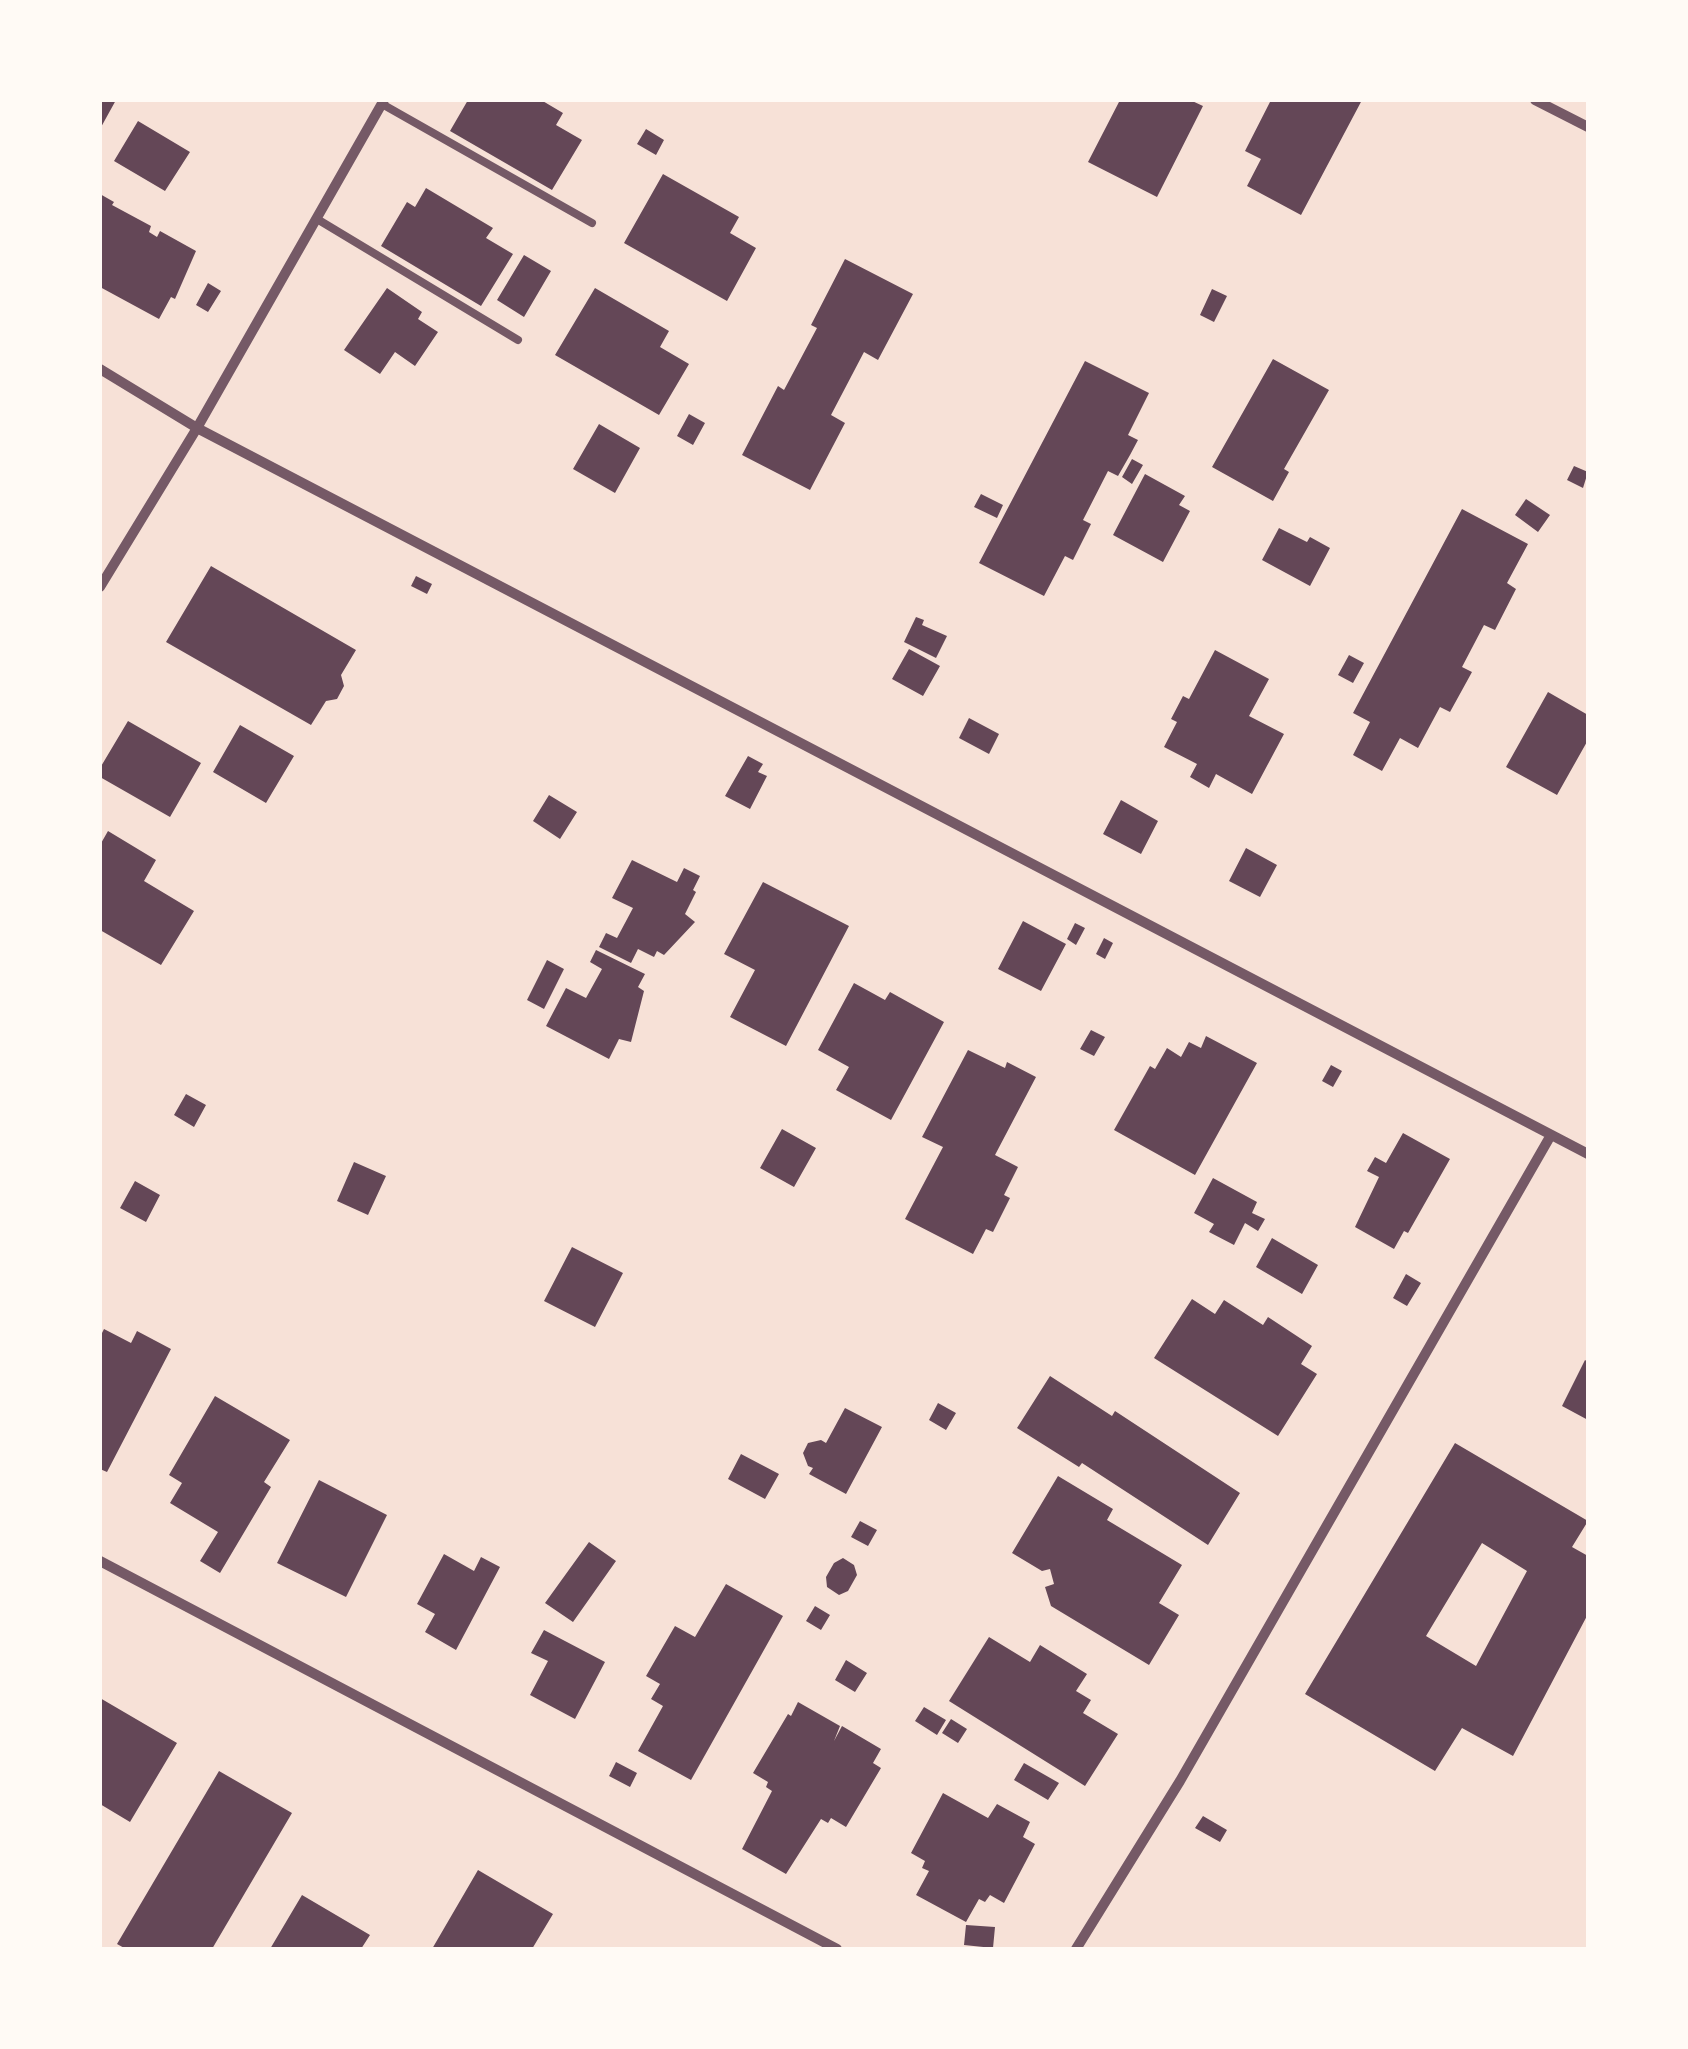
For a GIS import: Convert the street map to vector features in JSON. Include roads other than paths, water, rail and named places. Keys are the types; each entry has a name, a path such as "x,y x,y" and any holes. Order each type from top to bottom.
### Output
{"street":[{"path":"1534,100 1588,127"},
{"path":"100,587 197,428 383,102"},
{"path":"100,369 197,428 1588,1154"},
{"path":"1076,1949 1180,1781 1552,1135"},
{"path":"100,1561 837,1949"}],"lane":[{"path":"383,102 592,223"},
{"path":"317,219 518,340"}]}
